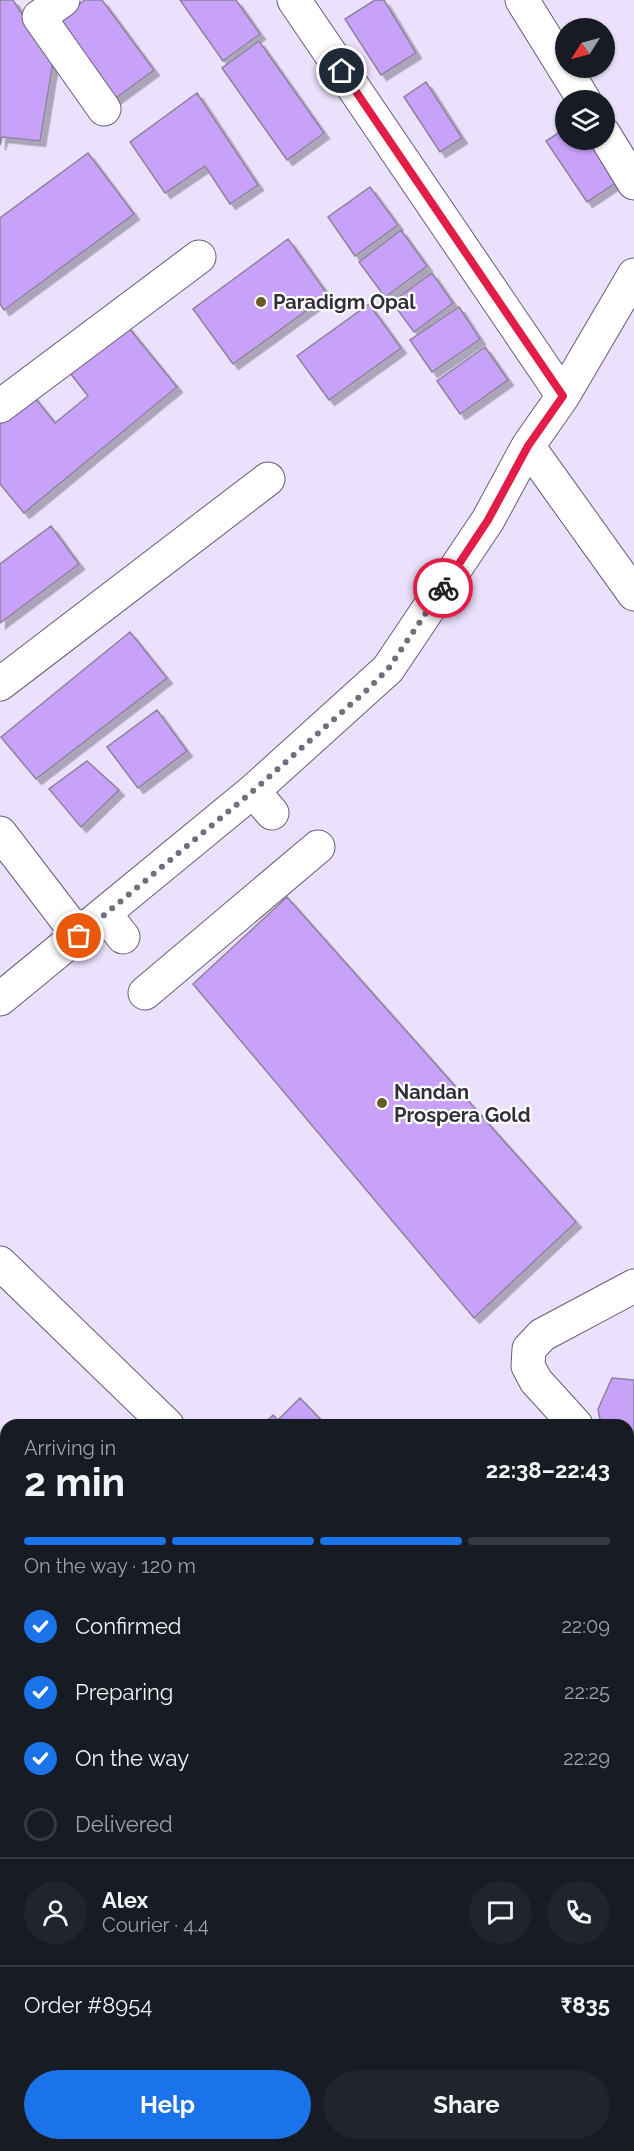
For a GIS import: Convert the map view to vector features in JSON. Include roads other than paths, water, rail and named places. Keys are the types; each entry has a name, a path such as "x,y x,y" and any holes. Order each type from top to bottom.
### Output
{"street":[{"path":"63,0 39,17 104,109"},
{"path":"294,0 563,396"},
{"path":"522,0 578,90"},
{"path":"614,150 634,183"},
{"path":"0,406 200,257"},
{"path":"0,999 79,936 114,926 263,802 388,669 488,520 528,446 563,396 634,274"},
{"path":"528,446 634,594"},
{"path":"0,684 268,479"},
{"path":"0,833 79,936"},
{"path":"145,993 318,847"},
{"path":"0,1263 161,1419"},
{"path":"571,1419 536,1381 528,1365 529,1349 542,1335 634,1286"}],"place":[{"name":"Paradigm Opal","path":"261,302"},
{"name":"Nandan Prospera Gold","path":"382,1103"}]}
